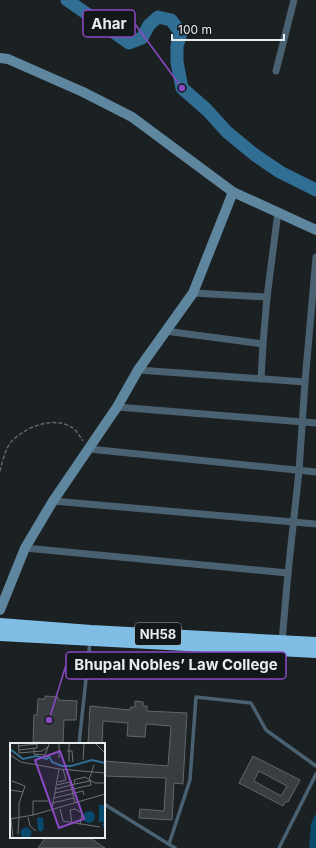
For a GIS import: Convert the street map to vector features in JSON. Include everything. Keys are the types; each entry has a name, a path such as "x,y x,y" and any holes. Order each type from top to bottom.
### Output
{"highway":[{"name":"NH58","path":"0,624 90,636"},
{"name":"NH58","path":"0,635 90,636 282,646 316,652"},
{"name":"NH58","path":"282,646 316,642"}],"street":[{"path":"276,72 290,10 294,0"},
{"path":"0,58 8,59 83,92 132,117 233,192 316,230"},
{"path":"0,610 25,548 53,501 117,408 138,370 193,293 233,192"},
{"path":"261,379 267,297 278,212"},
{"path":"282,646 299,471 316,257"},
{"path":"193,293 267,297"},
{"path":"165,331 263,344"},
{"path":"138,370 305,382"},
{"path":"117,408 316,423"},
{"path":"89,449 316,472"},
{"path":"53,501 316,524"},
{"path":"25,548 288,573"}],"lane":[{"path":"79,743 90,636"},
{"path":"169,844 190,780 196,697 251,703 266,730 316,766"},
{"path":"279,848 316,774"},
{"path":"105,805 175,848"}],"path":[{"path":"0,471 10,442 24,431 44,423 56,422 72,427 89,449"}],"shaded area":[{"path":"316,813 316,848 309,848 311,824"}],"building":[{"path":"45,696 58,697 58,700 77,701 76,720 64,720 63,743 33,742 34,715 37,715 38,699 45,699"},
{"path":"135,701 143,702 143,706 147,706 147,711 187,713 183,784 174,783 172,820 139,818 140,809 164,811 166,778 105,776 105,761 168,766 171,726 146,724 145,737 127,736 128,723 103,721 102,743 88,743 90,706 130,710 131,707 135,707"},
{"path":"253,756 300,780 288,802 286,801 283,806 239,783","holes":["259,771 287,786 281,796 254,781"]},
{"path":"45,838 93,838 92,839 105,848 38,848"}],"waterway":[{"path":"67,0 129,43 142,38 149,25 158,17 171,20 181,33 177,46 177,62 182,88 207,110 227,132 255,155 280,172 316,190"}],"place":[{"name":"Ahar","path":"182,88"},
{"name":"Bhupal Nobles’ Law College","path":"49,720"}]}
